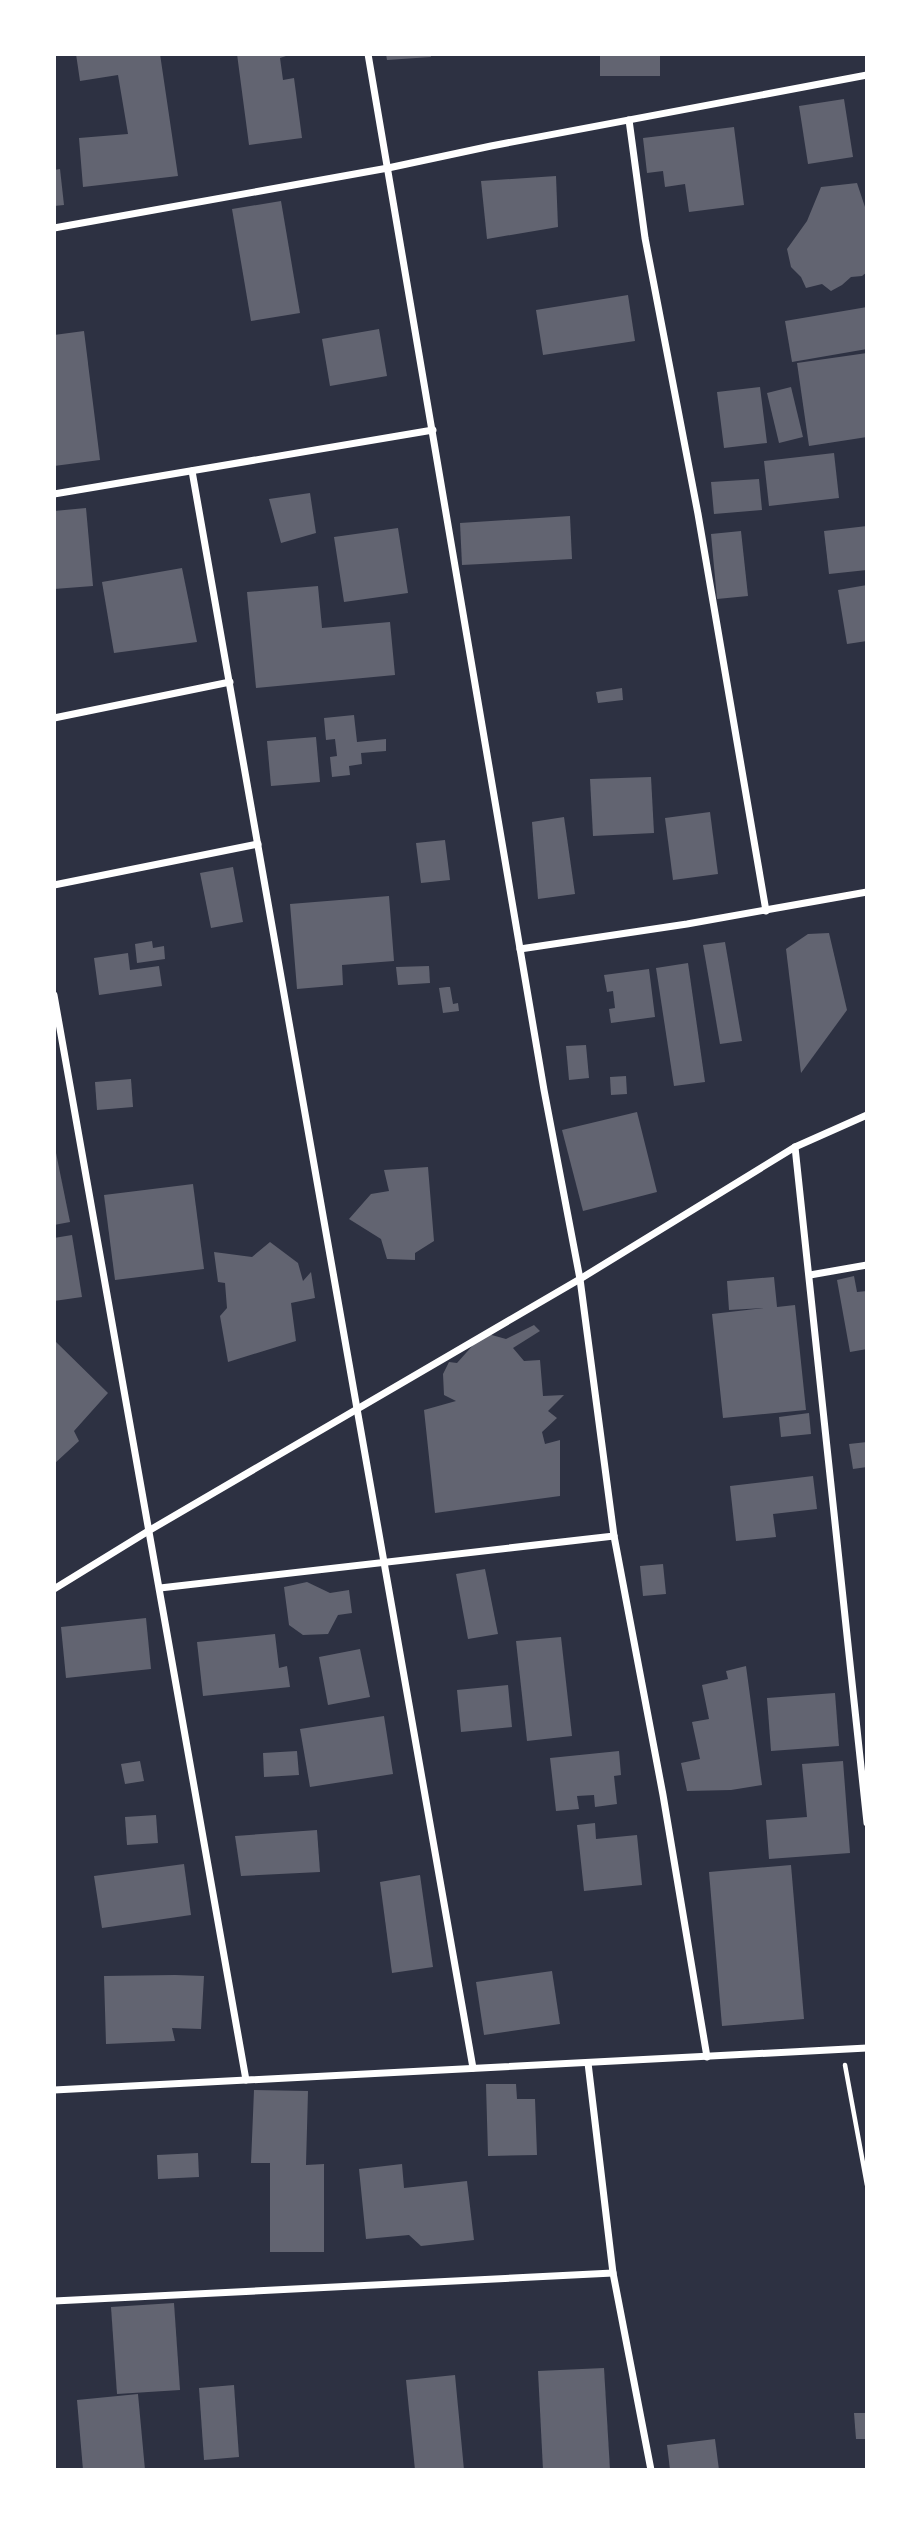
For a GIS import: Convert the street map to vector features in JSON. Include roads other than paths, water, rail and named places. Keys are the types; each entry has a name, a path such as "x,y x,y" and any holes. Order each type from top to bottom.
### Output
{"street":[{"path":"368,54 520,949 580,1279 614,1536 663,1795 707,2057"},
{"path":"54,228 388,168 867,75"},
{"path":"629,120 645,238 698,514 766,911"},
{"path":"54,494 433,430"},
{"path":"192,471 473,2068"},
{"path":"54,718 230,682"},
{"path":"54,886 258,844"},
{"path":"520,949 766,911 867,892"},
{"path":"54,995 246,2080"},
{"path":"54,1589 580,1279 794,1147 867,1115"},
{"path":"794,1147 810,1275 867,1823"},
{"path":"810,1275 867,1265"},
{"path":"160,1588 614,1536"},
{"path":"54,2090 867,2048"},
{"path":"588,2063 613,2273 651,2470"},
{"path":"54,2301 613,2273"}]}
